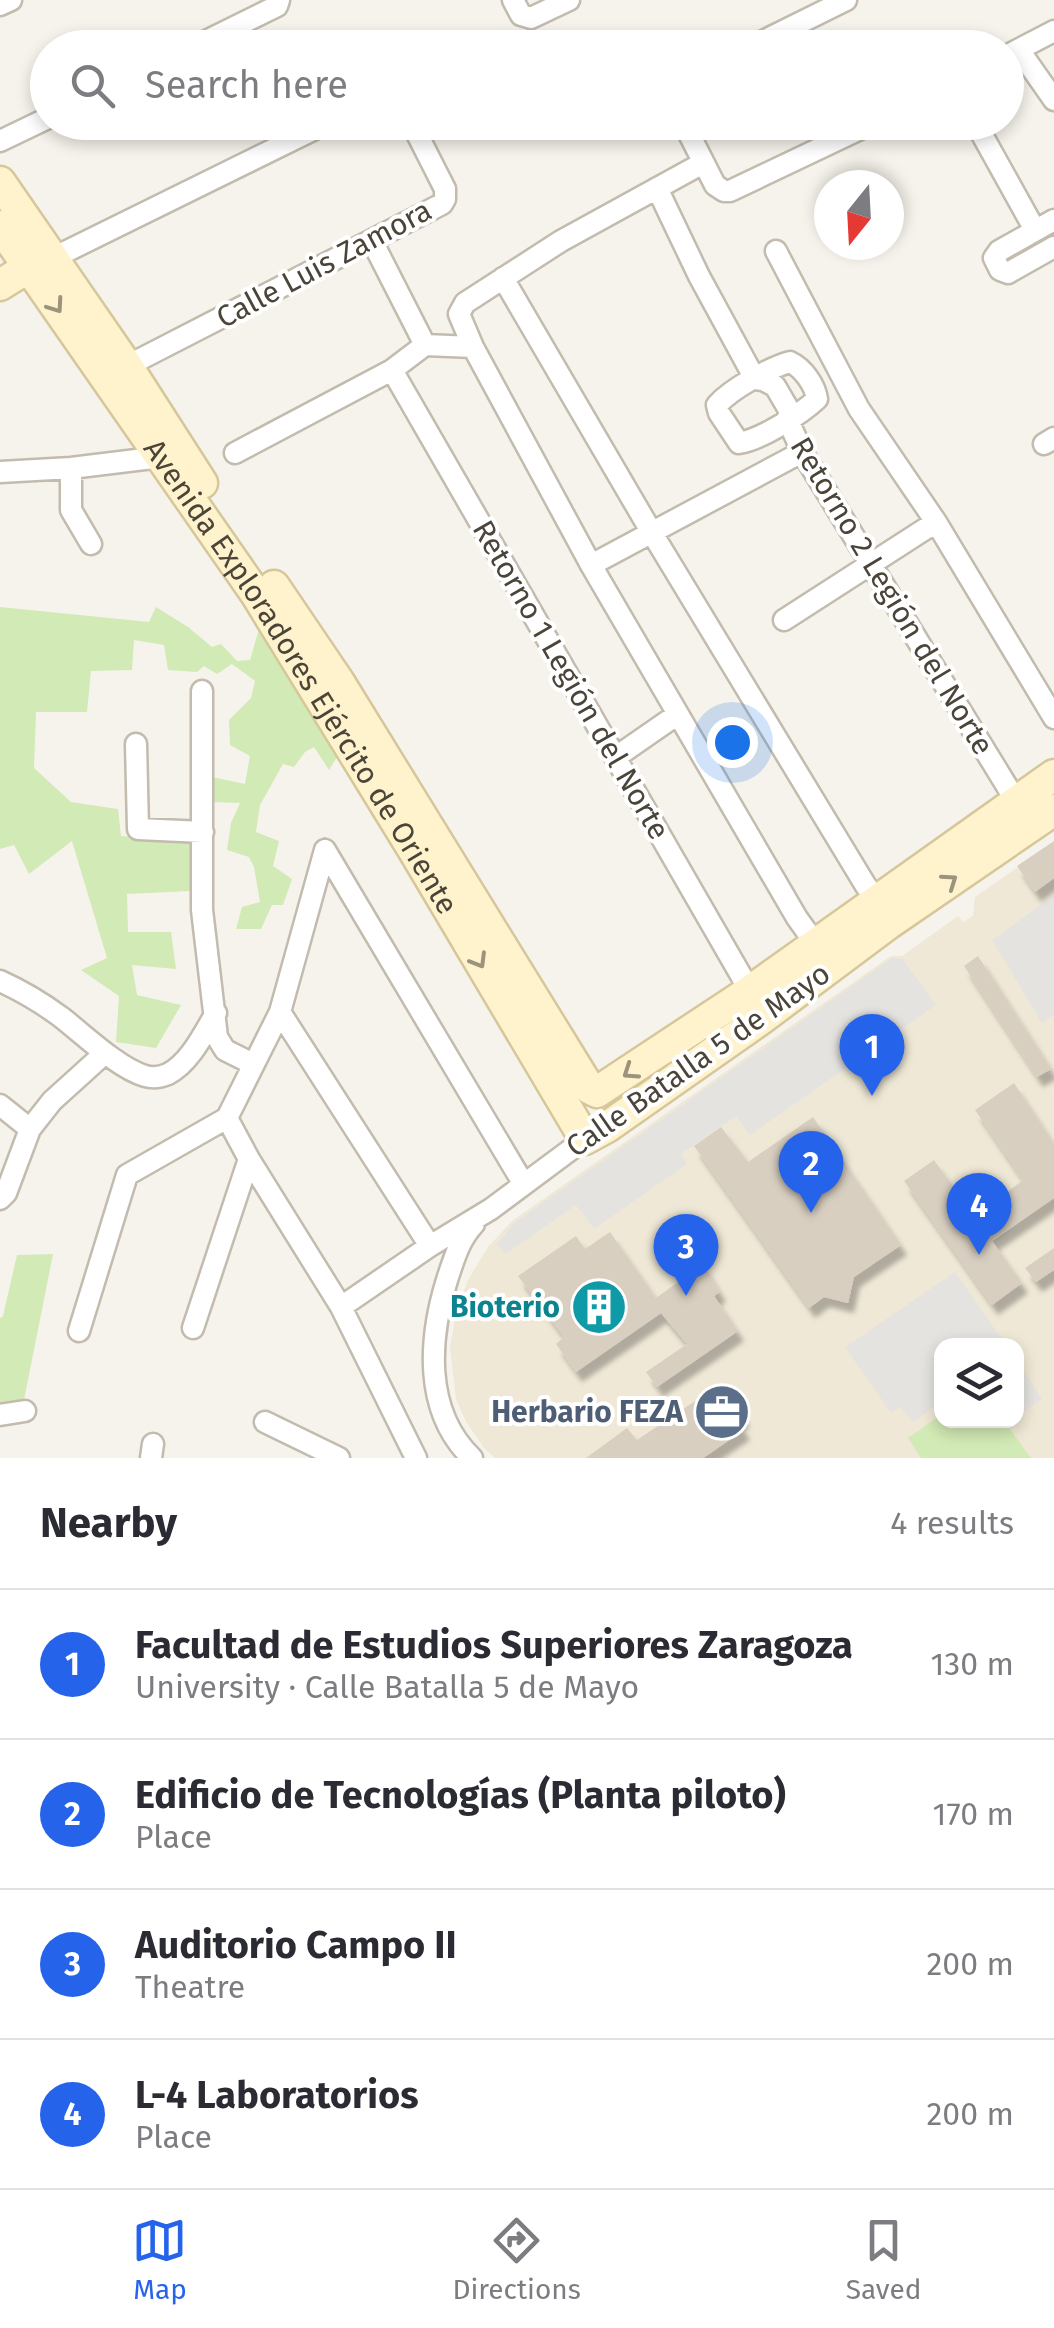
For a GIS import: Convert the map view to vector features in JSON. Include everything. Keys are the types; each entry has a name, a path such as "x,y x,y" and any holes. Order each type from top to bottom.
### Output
{"street":[{"path":"0,6 11,0"},
{"path":"228,30 277,6 280,0"},
{"path":"513,0 522,15 531,18 569,0"},
{"path":"786,30 846,0"},
{"path":"1024,47 1054,32"},
{"path":"1024,66 1054,100"},
{"path":"0,141 30,127"},
{"path":"0,285 293,140"},
{"name":"Calle Luis Zamora","path":"127,366 438,206 445,200 444,190 420,140"},
{"path":"692,140 716,185 724,191 736,190 838,140"},
{"path":"987,140 1045,225 997,252 994,258 1000,270 1011,272 1053,249"},
{"path":"703,163 561,242 464,302 460,318 591,566 815,943"},
{"name":"Avenida Exploradores Ejército de Oriente","path":"0,182 41,263 160,457 339,682 590,1088"},
{"name":"Retorno 2 Legión del Norte","path":"657,188 699,276 755,378 775,386 802,452 1016,801"},
{"name":"Avenida Exploradores Ejército de Oriente","path":"0,226 41,263 127,366 201,482 585,1139"},
{"path":"372,241 425,344"},
{"path":"776,252 860,409 936,522 1054,718"},
{"path":"503,278 652,533 866,886 885,909"},
{"path":"235,454 392,370 425,344 473,347"},
{"path":"790,362 801,369 817,399 788,420 740,442 717,404 755,378 790,362"},
{"name":"Retorno 1 Legión del Norte","path":"392,370 750,991"},
{"path":"591,566 802,452"},
{"path":"0,472 160,457"},
{"path":"71,468 71,510 91,544"},
{"path":"784,620 936,522"},
{"path":"202,691 202,910 217,1037 225,1050 254,1064"},
{"path":"616,757 678,714"},
{"path":"136,744 138,829 203,832"},
{"name":"Calle Batalla 5 de Mayo","path":"342,1307 491,1209 585,1139 608,1127 745,1030 885,909 1016,801 1054,775"},
{"name":"Calle Batalla 5 de Mayo","path":"590,1088 601,1092 815,943 885,909 1054,810"},
{"path":"79,1331 127,1174 227,1118 280,1012 324,850 524,1183"},
{"path":"0,981 21,990 105,1053 143,1076 170,1073 196,1046 216,1013"},
{"path":"280,1012 430,1246"},
{"path":"0,1199 6,1193 30,1129 52,1101 105,1053"},
{"path":"0,1105 30,1129"},
{"path":"227,1118 249,1160 342,1307 416,1458"},
{"path":"193,1328 249,1160"},
{"path":"472,1458 456,1437 440,1404 434,1380 434,1336 458,1247 465,1233 491,1209"},
{"path":"0,1415 25,1410"},
{"path":"265,1422 339,1458"}],"shaded area":[{"path":"1054,842 1054,1458 495,1458 467,1423 456,1400 450,1347 468,1280 488,1247 512,1221 891,956 902,956 958,916 963,922 973,916 975,897"},
{"path":"1054,895 1054,1014 1042,1023 992,940"},
{"path":"892,958 903,959 936,1005 750,1135 736,1116 681,1154 687,1164 594,1229 576,1205 505,1254 497,1244 514,1223"},
{"path":"955,1272 1001,1338 934,1338 934,1407 913,1422 900,1407 891,1413 845,1347"},
{"path":"1024,1372 1042,1399 1024,1411"}],"green space":[{"path":"0,607 149,622 156,607 212,647 221,644 237,661 250,660 259,629 340,752 329,770 314,747 294,767 283,764 260,805 256,832 279,841 273,866 292,879 283,905 272,905 261,929 236,929 242,907 260,902 249,857 227,850 231,823 240,803 211,802 212,777 245,784 250,756 230,745 229,720 251,698 255,681 232,664 217,674 204,666 197,672 168,670 164,645 134,640 132,670 91,671 87,712 36,712 34,768 71,802 118,809 121,836 191,841 190,891 127,894 128,932 171,932 176,969 132,965 137,995 181,1005 156,1048 116,1042 119,996 81,970 107,958 72,841 29,874 14,845 0,849"},
{"path":"53,1254 23,1405 0,1410 0,1318 17,1255"},
{"path":"934,1420 934,1428 1009,1428 1031,1458 921,1458 908,1438"}],"building":[{"path":"1054,841 1054,878 1035,892 1017,866"},
{"path":"978,956 1051,1069 1037,1077 964,966"},
{"path":"1014,1083 1054,1144 1054,1198 992,1241 1022,1283 992,1305 904,1181 934,1160 975,1217 1023,1180 975,1110"},
{"path":"813,1117 901,1245 854,1277 848,1303 824,1297 809,1308 694,1146 721,1127 748,1162"},
{"name":"Bioterio","path":"610,1232 656,1298 703,1264 720,1292 714,1296 738,1331 657,1387 646,1372 687,1344 661,1313 576,1372 556,1344 564,1337 518,1276 576,1236 585,1249"},
{"path":"1054,1248 1054,1270 1036,1282 1025,1268"},
{"path":"719,1385 744,1417 738,1421 744,1430 703,1458 586,1458 627,1428 637,1440"}],"place":[{"name":"Facultad de Estudios Superiores Zaragoza","path":"872,1096"},
{"name":"Edificio de Tecnologías (Planta piloto)","path":"811,1213"},
{"name":"L-4 Laboratorios","path":"979,1255"},
{"name":"Auditorio Campo II","path":"686,1296"},
{"name":"Bioterio","path":"599,1307"},
{"name":"Herbario FEZA","path":"722,1412"}]}
